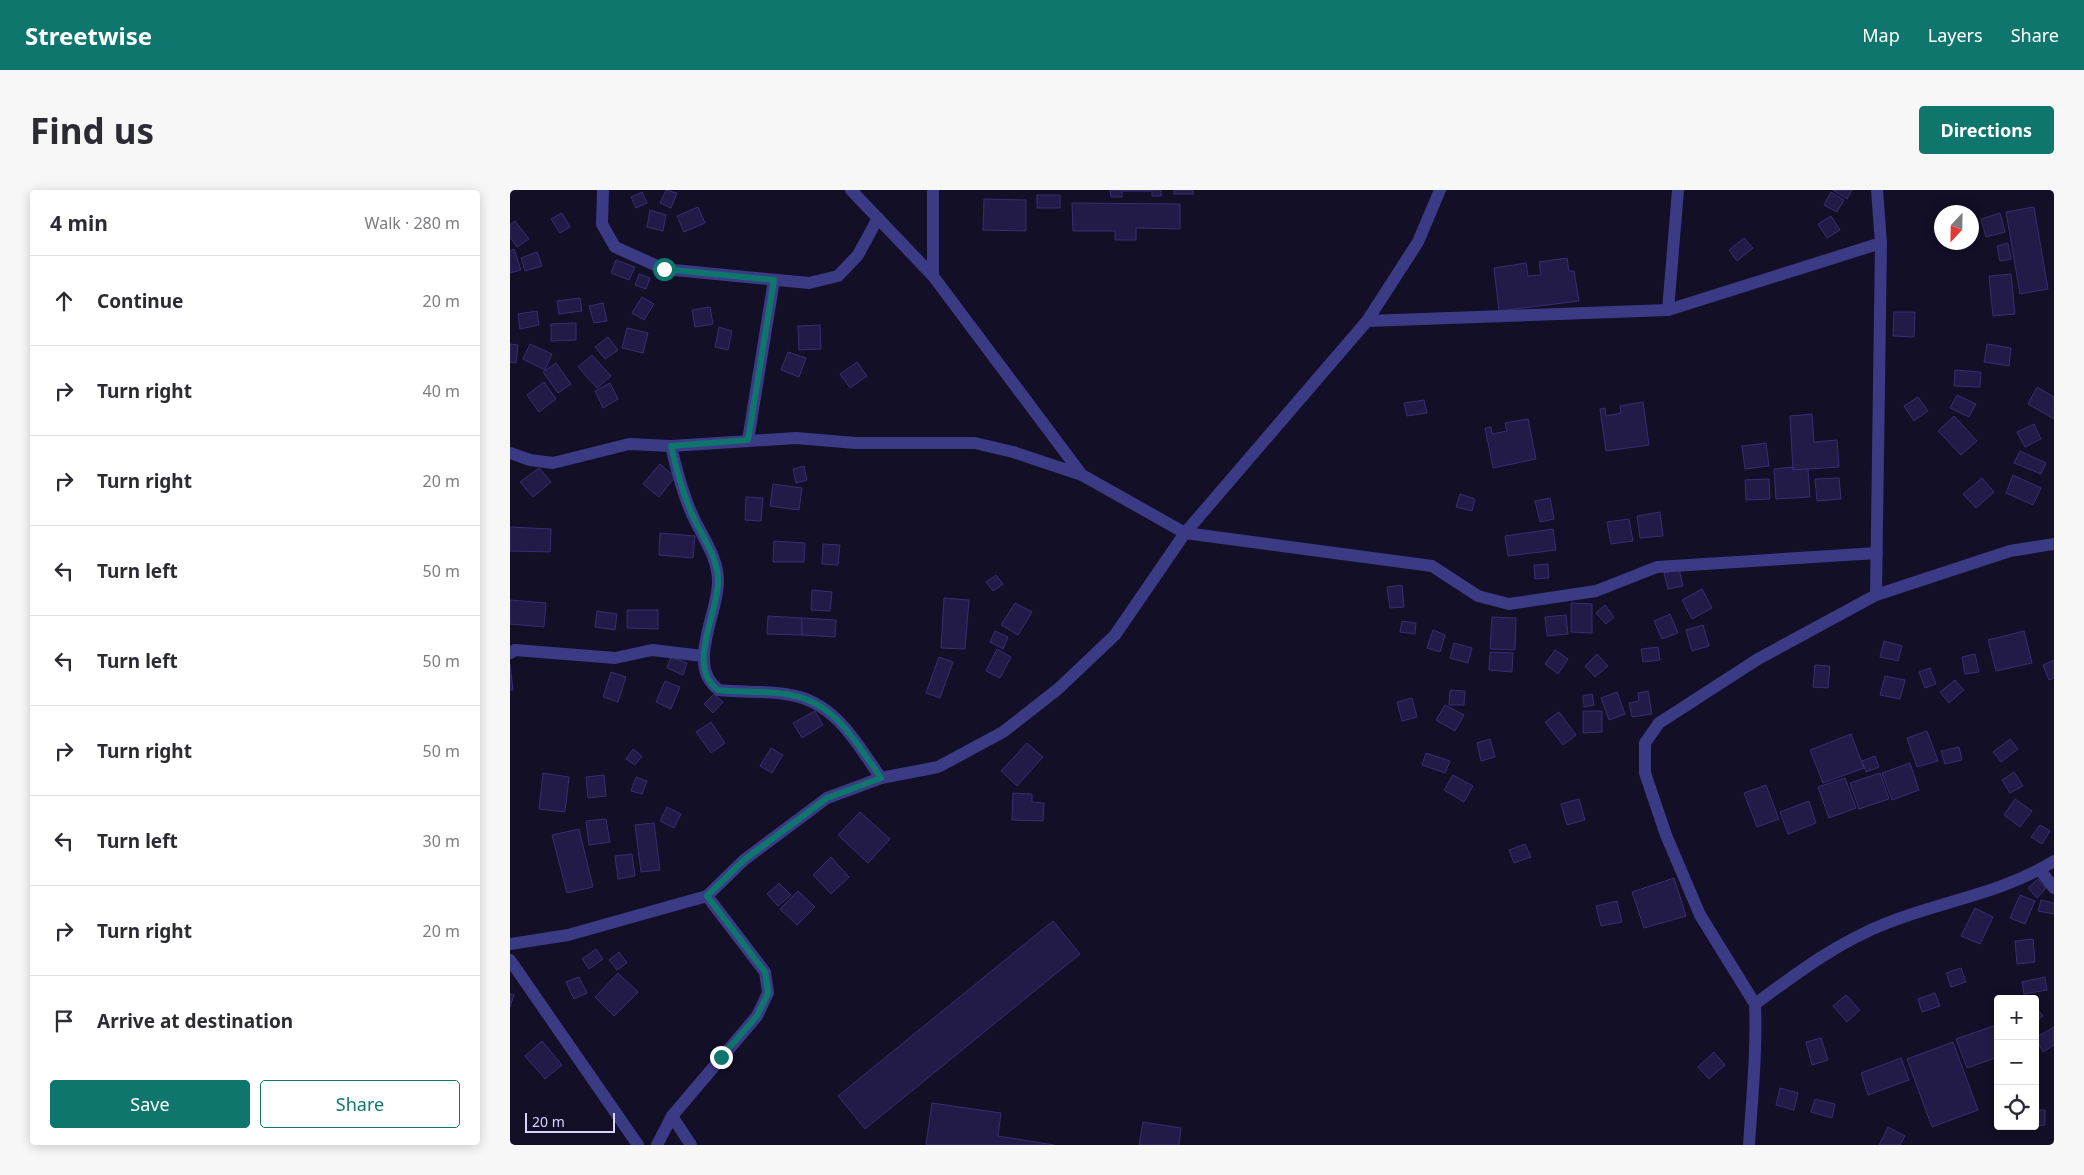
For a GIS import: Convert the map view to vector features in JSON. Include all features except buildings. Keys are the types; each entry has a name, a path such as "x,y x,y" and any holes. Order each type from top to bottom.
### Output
{"street":[{"path":"603,190 602,224 615,247 664,269 809,283 838,276 858,255 878,218"},
{"path":"851,190 932,276 1082,475"},
{"path":"932,276 933,190"},
{"path":"510,944 568,935 707,896 744,860 827,798 881,778 938,767 1003,732 1058,689 1115,635 1185,533 1367,320 1418,242 1440,190"},
{"path":"1668,310 1678,190"},
{"path":"1876,595 1881,243 1877,190"},
{"path":"1367,320 1668,310 1881,243"},
{"path":"748,440 774,280"},
{"path":"510,453 530,460 553,463 629,444 671,446 796,438 855,443 974,443 1013,452 1082,475 1185,533 1432,566 1478,596 1510,604 1596,591 1657,567 1877,553"},
{"path":"671,446 690,511 714,557 719,581 716,603 703,656 704,671 709,683 718,690 790,694 812,700 829,710 846,729 881,778"},
{"path":"1749,1145 1756,1043 1755,1004 1700,915 1666,835 1645,773 1645,743 1658,723 1721,681 1876,595 2010,551 2054,544"},
{"path":"510,653 515,650 615,658 652,650 703,656"},
{"path":"1755,1004 1824,954 1887,923 2018,881 2054,861"},
{"path":"2040,870 2054,888"},
{"path":"657,1145 672,1116 757,1016 768,993 765,972 707,896"},
{"path":"510,960 638,1145"},
{"path":"672,1116 691,1145"}],"route":[{"path":"664,269 774,280 748,440 671,446 690,511 714,557 719,581 716,603 703,656 704,671 709,683 718,690 744,693 790,694 812,700 829,710 846,729 881,778 827,798 744,860 707,896 765,972 768,993 757,1016 721,1057"}]}
